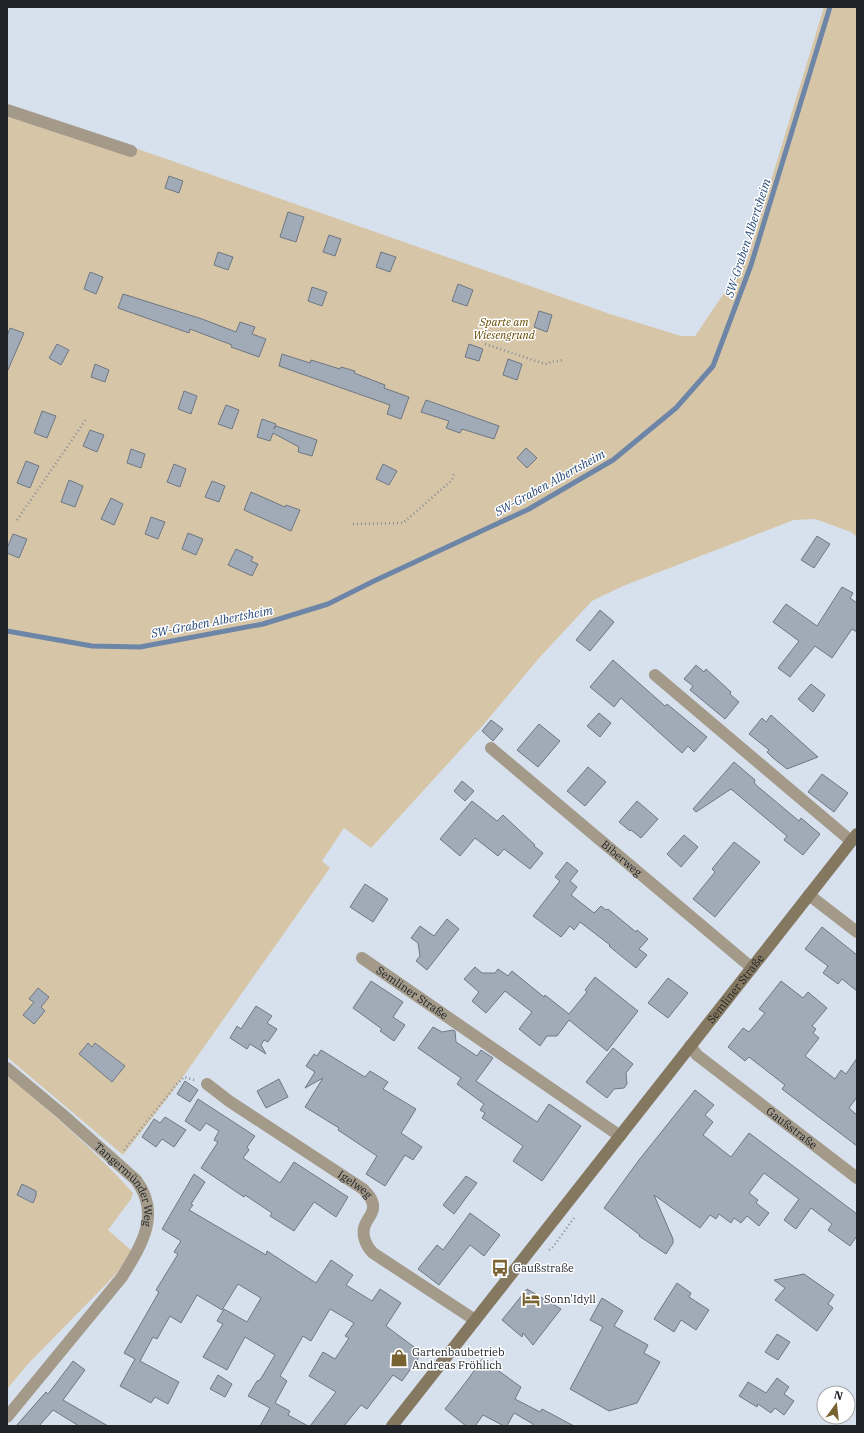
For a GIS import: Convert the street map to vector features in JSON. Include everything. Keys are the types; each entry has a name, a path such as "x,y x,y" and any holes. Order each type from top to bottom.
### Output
{"street":[{"path":"7,110 131,151"},
{"name":"Semliner Straße","path":"392,1426 854,838 655,675"},
{"name":"Biberweg","path":"491,748 752,968"},
{"path":"809,894 857,932"},
{"name":"Semliner Straße","path":"362,958 620,1136"},
{"name":"Gaußstraße","path":"690,1046 697,1055 857,1178"},
{"name":"Tangermünder Weg","path":"7,1068 62,1114 136,1180 143,1190 149,1216 144,1237 137,1253 122,1277 7,1417"},
{"name":"Igelweg","path":"207,1084 229,1101 363,1189 370,1197 374,1206 372,1214 364,1226 364,1236 368,1249 475,1320"}],"path":[{"path":"485,344 545,364 563,360"},
{"path":"17,520 87,418"},
{"path":"353,524 403,523 452,480 454,474"},
{"path":"114,1161 176,1084 184,1077 207,1084"}],"green space":[{"name":"Sparte am Wiesengrund","path":"824,7 857,7 857,537 851,532 815,519 794,520 623,586 592,601 540,657 484,724 371,848 344,828 322,861 330,868 173,1091 123,1155 7,1057 7,116 132,147 610,314 681,336 695,336 747,259"},
{"path":"9,1077 89,1147 133,1193 131,1199 108,1230 132,1251 117,1273 28,1364 7,1389 7,1080"}],"building":[{"path":"169,176 183,181 179,193 165,188"},
{"path":"288,212 304,217 296,242 280,237"},
{"path":"329,235 341,239 335,256 323,252"},
{"path":"218,252 233,257 228,270 214,265"},
{"path":"381,252 396,257 390,272 376,267"},
{"path":"90,272 103,277 96,294 84,289"},
{"path":"458,284 473,290 467,306 452,301"},
{"path":"312,287 327,292 322,306 308,301"},
{"path":"123,294 202,319 236,332 240,322 255,327 252,334 266,339 259,357 231,347 232,345 190,329 189,333 118,308"},
{"path":"539,311 552,315 547,332 534,327"},
{"path":"10,328 24,333 7,372 7,336"},
{"path":"57,344 69,350 61,365 49,358"},
{"path":"469,344 483,349 479,361 465,357"},
{"path":"282,354 310,363 311,360 340,369 341,367 355,371 354,373 385,385 384,388 409,397 401,419 387,414 390,405 279,366"},
{"path":"508,359 522,364 517,380 503,375"},
{"path":"95,364 109,370 105,382 91,377"},
{"path":"184,391 197,396 191,414 178,409"},
{"path":"426,400 499,426 494,439 462,429 460,433 446,428 449,421 421,412"},
{"path":"226,405 239,410 232,429 218,424"},
{"path":"42,411 56,416 47,438 34,433"},
{"path":"262,419 276,424 274,429 276,426 317,440 312,456 298,452 299,447 273,433 270,441 257,437"},
{"path":"90,430 104,435 97,452 83,446"},
{"path":"526,448 537,458 527,468 517,458"},
{"path":"131,449 145,454 141,468 127,463"},
{"path":"26,461 39,466 30,488 17,483"},
{"path":"174,464 186,469 180,487 167,482"},
{"path":"383,464 397,471 389,485 376,479"},
{"path":"69,480 83,486 75,507 61,502"},
{"path":"212,481 225,486 219,502 205,497"},
{"path":"251,492 285,507 286,505 300,510 291,531 244,510"},
{"path":"111,498 123,504 114,525 101,519"},
{"path":"151,517 165,522 158,539 145,534"},
{"path":"188,533 203,539 196,555 182,549"},
{"path":"13,534 27,539 19,558 7,553 7,548"},
{"path":"817,536 830,544 814,568 801,560"},
{"path":"236,549 253,557 251,561 258,564 252,576 228,565"},
{"path":"842,587 853,593 850,598 857,603 857,632 852,629 832,658 815,646 790,677 778,668 799,641 773,622 786,604 817,626"},
{"path":"600,610 614,622 590,651 576,640"},
{"path":"613,660 665,706 667,704 707,737 694,752 688,746 682,753 621,698 614,707 590,687"},
{"path":"696,665 704,672 706,669 731,692 730,694 739,702 725,719 690,690 693,686 684,679"},
{"path":"811,684 825,695 813,712 798,699"},
{"path":"599,713 611,723 600,737 587,726"},
{"path":"771,715 818,757 787,769 773,758 767,752 769,750 749,734 762,718 766,722"},
{"path":"491,720 503,729 493,741 482,731"},
{"path":"539,724 560,741 538,767 517,750"},
{"path":"734,762 755,780 754,782 756,785 799,821 801,818 820,834 803,855 784,840 787,836 731,789 696,812 693,809"},
{"path":"588,767 606,782 585,806 567,791"},
{"path":"822,774 848,793 834,812 808,792"},
{"path":"462,781 474,791 465,801 454,791"},
{"path":"472,801 497,821 503,815 543,853 530,869 504,849 498,856 475,838 460,856 440,839"},
{"path":"637,801 658,819 641,838 619,822"},
{"path":"684,835 698,847 681,867 667,854"},
{"path":"734,842 760,862 715,917 693,899 715,872 712,869"},
{"path":"567,862 578,871 570,881 577,887 571,895 594,913 601,906 606,910 608,909 636,932 637,930 648,939 639,949 647,955 636,968 609,946 610,945 580,922 574,930 570,926 561,937 533,916 560,881 555,877"},
{"path":"365,884 388,899 373,922 350,907"},
{"path":"447,919 459,929 427,970 416,961 420,956 418,943 411,938 420,926 434,936"},
{"path":"822,927 857,955 857,991 842,979 838,984 823,973 828,966 805,949"},
{"path":"475,967 482,973 495,973 498,969 508,976 512,971 544,997 545,995 569,1014 587,992 585,990 595,977 638,1011 607,1051 569,1020 557,1036 547,1036 540,1046 519,1029 532,1012 505,991 486,1013 472,1001 479,992 464,979"},
{"path":"668,978 688,993 668,1018 648,1003"},
{"path":"371,981 403,1002 393,1017 405,1025 394,1041 380,1031 382,1029 353,1008"},
{"path":"781,981 803,998 808,992 827,1008 812,1026 816,1029 813,1033 819,1038 805,1056 835,1079 841,1070 846,1074 857,1058 857,1097 849,1108 857,1115 857,1146 782,1089 785,1085 749,1057 745,1061 728,1047 743,1028 749,1032 765,1013 759,1009"},
{"path":"38,988 49,997 41,1007 45,1011 34,1024 23,1015 34,1002 29,999"},
{"path":"256,1006 272,1016 267,1023 277,1029 268,1042 264,1040 261,1045 266,1054 250,1044 247,1049 230,1038 237,1026 241,1029"},
{"path":"433,1027 442,1032 455,1031 456,1042 477,1056 481,1050 493,1058 476,1081 537,1122 549,1104 581,1126 542,1181 513,1161 523,1146 482,1118 485,1113 480,1110 484,1104 457,1084 461,1078 418,1048"},
{"path":"88,1043 92,1047 95,1043 125,1066 112,1082 79,1054"},
{"path":"613,1048 633,1064 626,1073 627,1084 624,1088 614,1089 607,1098 586,1082"},
{"path":"321,1050 365,1077 370,1071 388,1082 383,1089 416,1109 401,1133 422,1147 413,1160 405,1155 385,1186 366,1174 377,1156 338,1130 339,1128 305,1107 323,1078 305,1088 315,1072 306,1066 314,1054 317,1056"},
{"path":"279,1079 288,1097 266,1108 257,1091"},
{"path":"185,1081 198,1090 190,1102 177,1094"},
{"path":"695,1090 714,1105 705,1115 713,1122 703,1135 731,1157 749,1133 857,1214 857,1236 850,1246 828,1230 832,1224 811,1208 796,1229 784,1220 799,1199 764,1173 749,1193 758,1200 756,1203 769,1213 759,1226 747,1216 741,1223 734,1218 731,1223 719,1214 716,1219 710,1215 700,1228 654,1195 673,1239 673,1243 666,1254 639,1236 640,1235 604,1208 639,1160"},
{"path":"198,1099 255,1136 247,1147 249,1150 243,1158 280,1183 294,1162 348,1197 336,1217 314,1202 294,1231 270,1216 272,1213 245,1195 244,1197 201,1168 218,1142 214,1140 219,1131 206,1123 200,1131 185,1121"},
{"path":"165,1117 186,1130 174,1147 162,1139 156,1147 142,1137 154,1119 160,1123"},
{"path":"194,1174 205,1182 191,1204 193,1205 189,1210 266,1255 267,1251 316,1283 331,1260 353,1275 346,1285 372,1301 380,1289 401,1303 386,1326 422,1353 402,1381 393,1375 367,1409 361,1405 344,1426 310,1426 336,1392 309,1376 323,1352 335,1359 349,1338 345,1336 354,1323 330,1309 311,1341 303,1336 280,1376 287,1381 275,1403 290,1411 288,1415 308,1426 260,1426 270,1408 248,1396 257,1381 260,1380 275,1355 245,1337 227,1370 203,1357 223,1324 217,1321 224,1309 247,1322 261,1298 238,1284 222,1310 197,1295 181,1323 170,1316 157,1339 153,1337 140,1361 179,1382 168,1404 155,1397 151,1403 120,1386 135,1359 124,1353 159,1292 156,1290 178,1254 174,1252 181,1241 162,1229"},
{"path":"466,1176 477,1183 454,1214 443,1205"},
{"path":"22,1184 36,1191 36,1196 33,1203 17,1195"},
{"path":"470,1213 500,1235 484,1256 470,1245 439,1285 418,1269 437,1245 443,1250"},
{"path":"804,1274 834,1295 828,1304 833,1308 817,1331 775,1300 785,1288 774,1280"},
{"path":"677,1283 691,1293 689,1297 709,1310 696,1330 681,1320 674,1332 654,1319"},
{"path":"527,1289 561,1309 533,1345 523,1333 522,1337 502,1320"},
{"path":"602,1298 623,1311 614,1326 648,1345 644,1353 660,1362 637,1403 609,1411 570,1389 603,1327 590,1320"},
{"path":"777,1334 790,1342 778,1360 765,1352"},
{"path":"482,1359 521,1387 515,1399 540,1412 542,1409 574,1426 532,1426 533,1424 514,1413 507,1426 504,1426 483,1415 475,1426 466,1426 445,1409"},
{"path":"73,1361 85,1370 63,1400 108,1426 79,1426 53,1410 39,1426 16,1426 46,1392 48,1394"},
{"path":"218,1375 232,1384 225,1397 210,1389"},
{"path":"777,1378 789,1387 784,1394 794,1401 784,1415 775,1408 771,1413 758,1404 757,1407 739,1396 748,1382 766,1393"}],"waterway":[{"name":"SW-Graben Albertsheim","path":"7,631 92,646 140,647 263,624 328,604 529,509 613,460 676,408 713,366 751,265 830,7"}],"place":[{"name":"Gaußstraße","path":"500,1268"},
{"name":"Sonn'Idyll","path":"531,1299"},
{"name":"Gartenbaubetrieb Andreas Fröhlich","path":"399,1358"}]}
